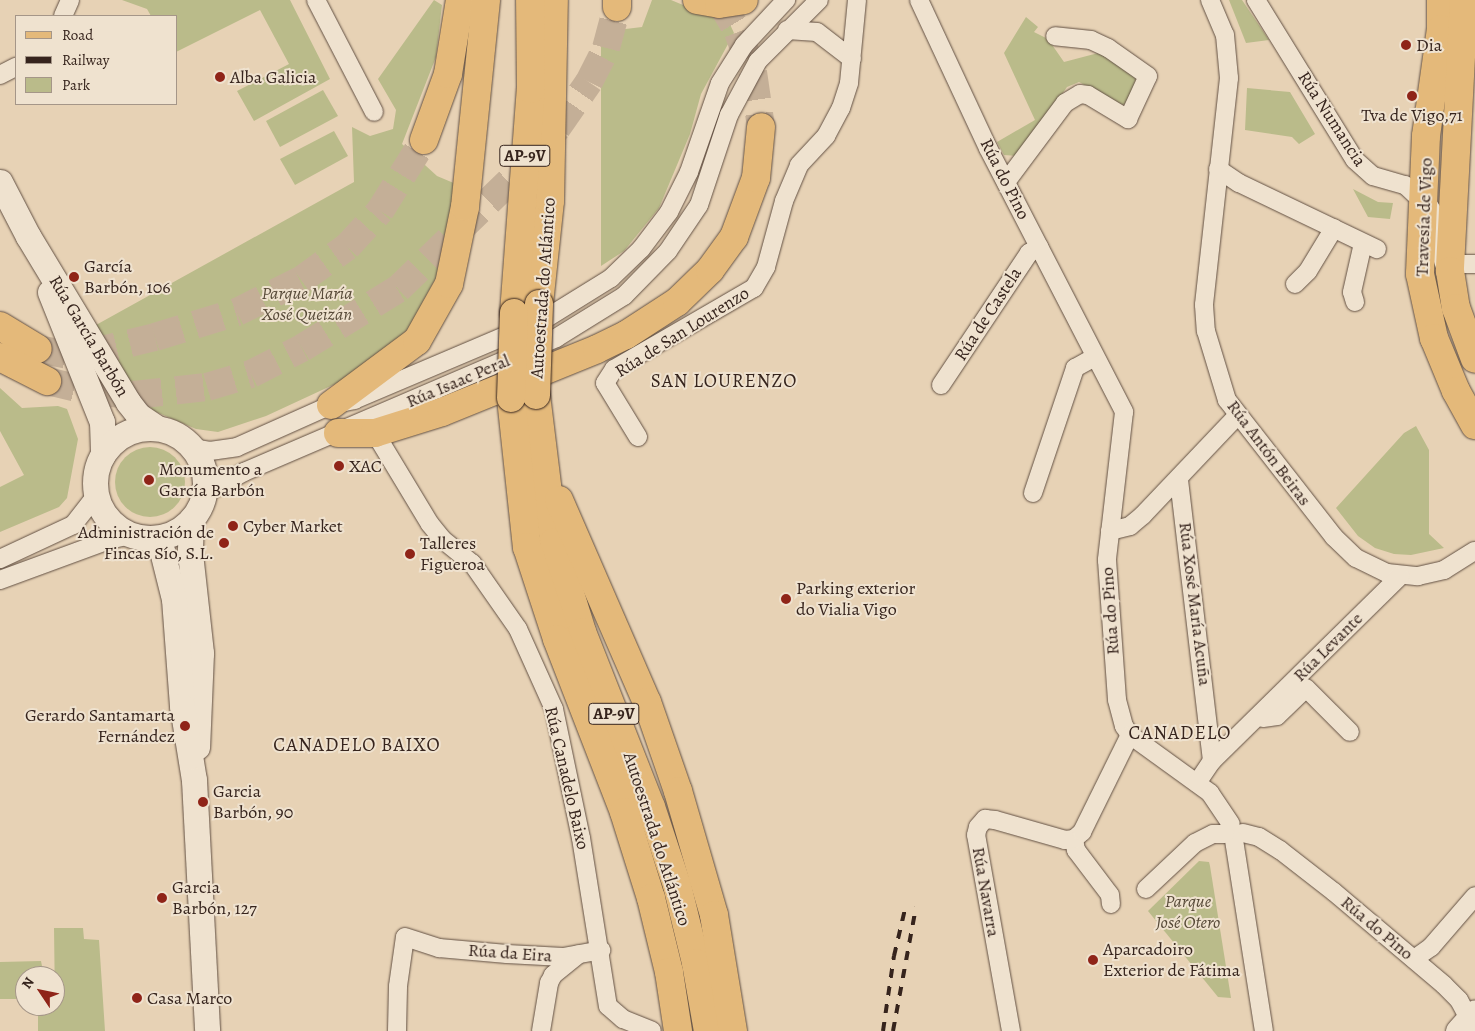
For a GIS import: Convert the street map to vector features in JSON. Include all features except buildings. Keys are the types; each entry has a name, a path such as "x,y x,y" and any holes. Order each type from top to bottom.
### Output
{"main road":[{"path":"424,140 448,74 460,0"},
{"name":"AP-9V","path":"331,405 416,341 449,284 467,197 486,0"},
{"name":"Autoestrada do Atlántico","path":"530,0 531,89 527,308 523,396 527,546 560,648 624,812 651,898 669,972 678,1031"},
{"name":"Autoestrada do Atlántico","path":"527,308 550,201 554,0"},
{"path":"697,0 719,4 744,0"},
{"name":"Travesía de Vigo","path":"1441,0 1441,29 1426,136 1420,274 1426,313 1456,391 1475,425"},
{"name":"Travesía de Vigo","path":"1464,0 1468,43 1462,267 1456,308 1475,359"},
{"path":"338,433 375,432 442,412 568,362 626,335 677,302 710,270 734,237 756,178 761,127"},
{"name":"Rúa García Barbón","path":"0,182 28,236 128,402 138,415 157,428"},
{"name":"Rúa Numancia","path":"1422,202 1462,267"},
{"name":"Rúa García Barbón","path":"28,236 99,414 104,433 103,454"},
{"path":"0,326 38,349"},
{"path":"0,357 47,381"},
{"name":"Autoestrada do Atlántico","path":"523,396 542,455 554,542 567,588 651,807 677,886 696,962 708,1031"},
{"path":"194,780 201,671 190,553 191,520 204,494 202,465 193,448 177,434 157,428 126,433 103,454 96,474 96,496 108,520 162,551 169,568 182,706 194,780 207,1031"},
{"path":"542,455 565,517 647,702 678,791 714,915 733,1031"},
{"path":"140,537 172,534 191,520"}],"street":[{"path":"63,15 70,0"},
{"path":"316,0 374,112"},
{"name":"Rúa Isaac Peral","path":"193,448 210,451 237,447 331,405 354,400 544,320 611,278 641,249 669,212 689,172 709,107 720,83 744,45 786,0"},
{"name":"Rúa Isaac Peral","path":"204,494 244,472 556,338 604,310 642,281 668,251 699,205 741,90 758,61 819,0"},
{"name":"Rúa de San Lourenzo","path":"638,438 605,383 614,369 754,288 766,267 784,201 799,165 826,136 841,108 852,59 857,0"},
{"name":"Rúa do Pino","path":"919,0 1006,182 1124,412 1107,560 1117,700 1124,726 1130,735"},
{"name":"Rúa Antón Beiras","path":"1210,0 1225,35 1229,78 1204,305 1206,331 1221,386 1237,416 1344,548 1370,566 1400,576 1436,573 1475,551"},
{"name":"Rúa Numancia","path":"1256,0 1354,160 1372,176 1405,185 1422,202"},
{"path":"787,30 817,32 852,59"},
{"path":"1006,182 1065,103 1080,94 1088,95 1128,119 1148,76 1091,40 1055,36"},
{"path":"0,75 15,68"},
{"path":"1218,169 1238,183 1370,246 1352,292 1355,302"},
{"path":"1294,284 1308,271 1334,228"},
{"name":"Rúa de Castela","path":"941,385 1029,253 1039,246"},
{"path":"1033,493 1075,368 1095,357"},
{"path":"1110,531 1130,526 1179,480 1215,437 1237,416"},
{"name":"Rúa Canadelo Baixo","path":"375,432 430,524 442,539 472,564 518,629 554,709 601,950 608,1006 623,1020 652,1031"},
{"name":"Rúa Xosé María Acuña","path":"1179,480 1210,728 1212,761"},
{"path":"0,559 73,525 96,496"},
{"path":"0,580 109,540 140,537"},
{"name":"Rúa Levante","path":"1196,782 1212,761 1239,738 1400,576"},
{"name":"Rúa Levante","path":"1258,719 1277,716 1306,688 1350,732"},
{"path":"1210,728 1219,737 1239,738"},
{"path":"1111,904 1110,895 1076,850 1074,839 1082,832 1130,735 1210,793 1233,833 1264,1031"},
{"name":"Rúa Navarra","path":"1011,1030 976,835 978,827 985,819 995,820 1065,840 1074,839"},
{"path":"1146,889 1195,843 1212,834 1233,833"},
{"name":"Rúa do Pino","path":"1233,833 1259,837 1280,850 1414,959 1459,1000 1466,1024"},
{"path":"1414,959 1431,947 1475,896"},
{"name":"Rúa da Eira","path":"397,1031 398,986 405,937 440,948 562,957 601,950"},
{"name":"Rúa da Eira","path":"541,1031 549,983 553,975 580,953"}],"green space":[{"path":"122,0 290,0 330,79 254,121 237,91 289,64 260,10 178,51 178,15 150,15 147,9"},
{"name":"Parque María Xosé Queizán","path":"434,0 442,5 436,57 402,144 437,176 456,184 438,274 408,329 383,354 348,378 266,416 218,432 196,429 154,411 132,391 96,325 354,182 352,127 370,136 393,129 396,110 378,79"},
{"path":"652,0 671,0 707,15 727,18 734,33 701,94 690,134 659,208 624,251 601,266 601,32 642,27"},
{"path":"1229,0 1242,0 1269,40 1246,43"},
{"path":"1026,17 1038,27 1034,32 1048,39 1064,62 1102,52 1138,72 1128,103 1122,105 1079,82 1067,87 1018,156 1004,155 997,142 1035,120 1004,53"},
{"path":"1247,88 1290,92 1315,134 1299,144 1292,137 1245,130"},
{"path":"323,90 338,116 280,147 266,121"},
{"path":"334,131 348,156 295,185 280,159"},
{"path":"1353,189 1378,202 1393,203 1390,219 1368,217"},
{"path":"0,388 22,408 58,406 67,409 78,439 67,498 59,507 0,532 0,487 24,475 0,431"},
{"path":"1416,426 1429,450 1429,534 1444,548 1411,555 1394,554 1375,548 1358,536 1336,508 1404,433"},
{"path":"157,447 170,453 179,462 183,468 185,482 183,496 175,507 164,515 143,517 136,515 125,507 117,496 115,475 117,468 125,457 136,449"},
{"name":"Parque José Otero","path":"1199,861 1209,862 1210,866 1231,998 1218,997 1148,911"},
{"path":"54,928 83,928 84,939 99,940 105,1031 38,1031 38,1016 65,1016 65,966 54,966"},
{"path":"41,961 42,966 15,966 15,999 0,999 0,962"}],"tunnel":[{"path":"719,0 738,32 753,72 761,127"},
{"path":"47,381 89,391 134,395 207,387 251,374 302,348 398,289 517,174 557,128 589,82 606,48 617,7"},
{"path":"38,349 68,355 89,353 155,337 237,312 301,280 347,247 380,211 424,140"}],"railway":[{"path":"883,1031 894,956 906,905"},
{"path":"893,1031 916,907"}],"place":[{"name":"Dia","path":"1406,45"},
{"name":"Alba Galicia","path":"220,77"},
{"name":"Tva de Vigo,71","path":"1412,96"},
{"name":"García Barbón, 106","path":"74,277"},
{"name":"XAC","path":"339,466"},
{"name":"Monumento a García Barbón","path":"149,480"},
{"name":"Cyber Market","path":"233,526"},
{"name":"Administración de Fincas Sío, S.L.","path":"224,543"},
{"name":"Talleres Figueroa","path":"410,554"},
{"name":"Parking exterior do Vialia Vigo","path":"786,599"},
{"name":"Gerardo Santamarta Fernández","path":"185,726"},
{"name":"Garcia Barbón, 90","path":"203,802"},
{"name":"Garcia Barbón, 127","path":"162,898"},
{"name":"Aparcadoiro Exterior de Fátima","path":"1093,960"},
{"name":"Casa Marco","path":"137,998"}],"district":[{"name":"SAN LOURENZO","path":"724,382"},
{"name":"CANADELO","path":"1180,734"},
{"name":"CANADELO BAIXO","path":"357,746"}]}
